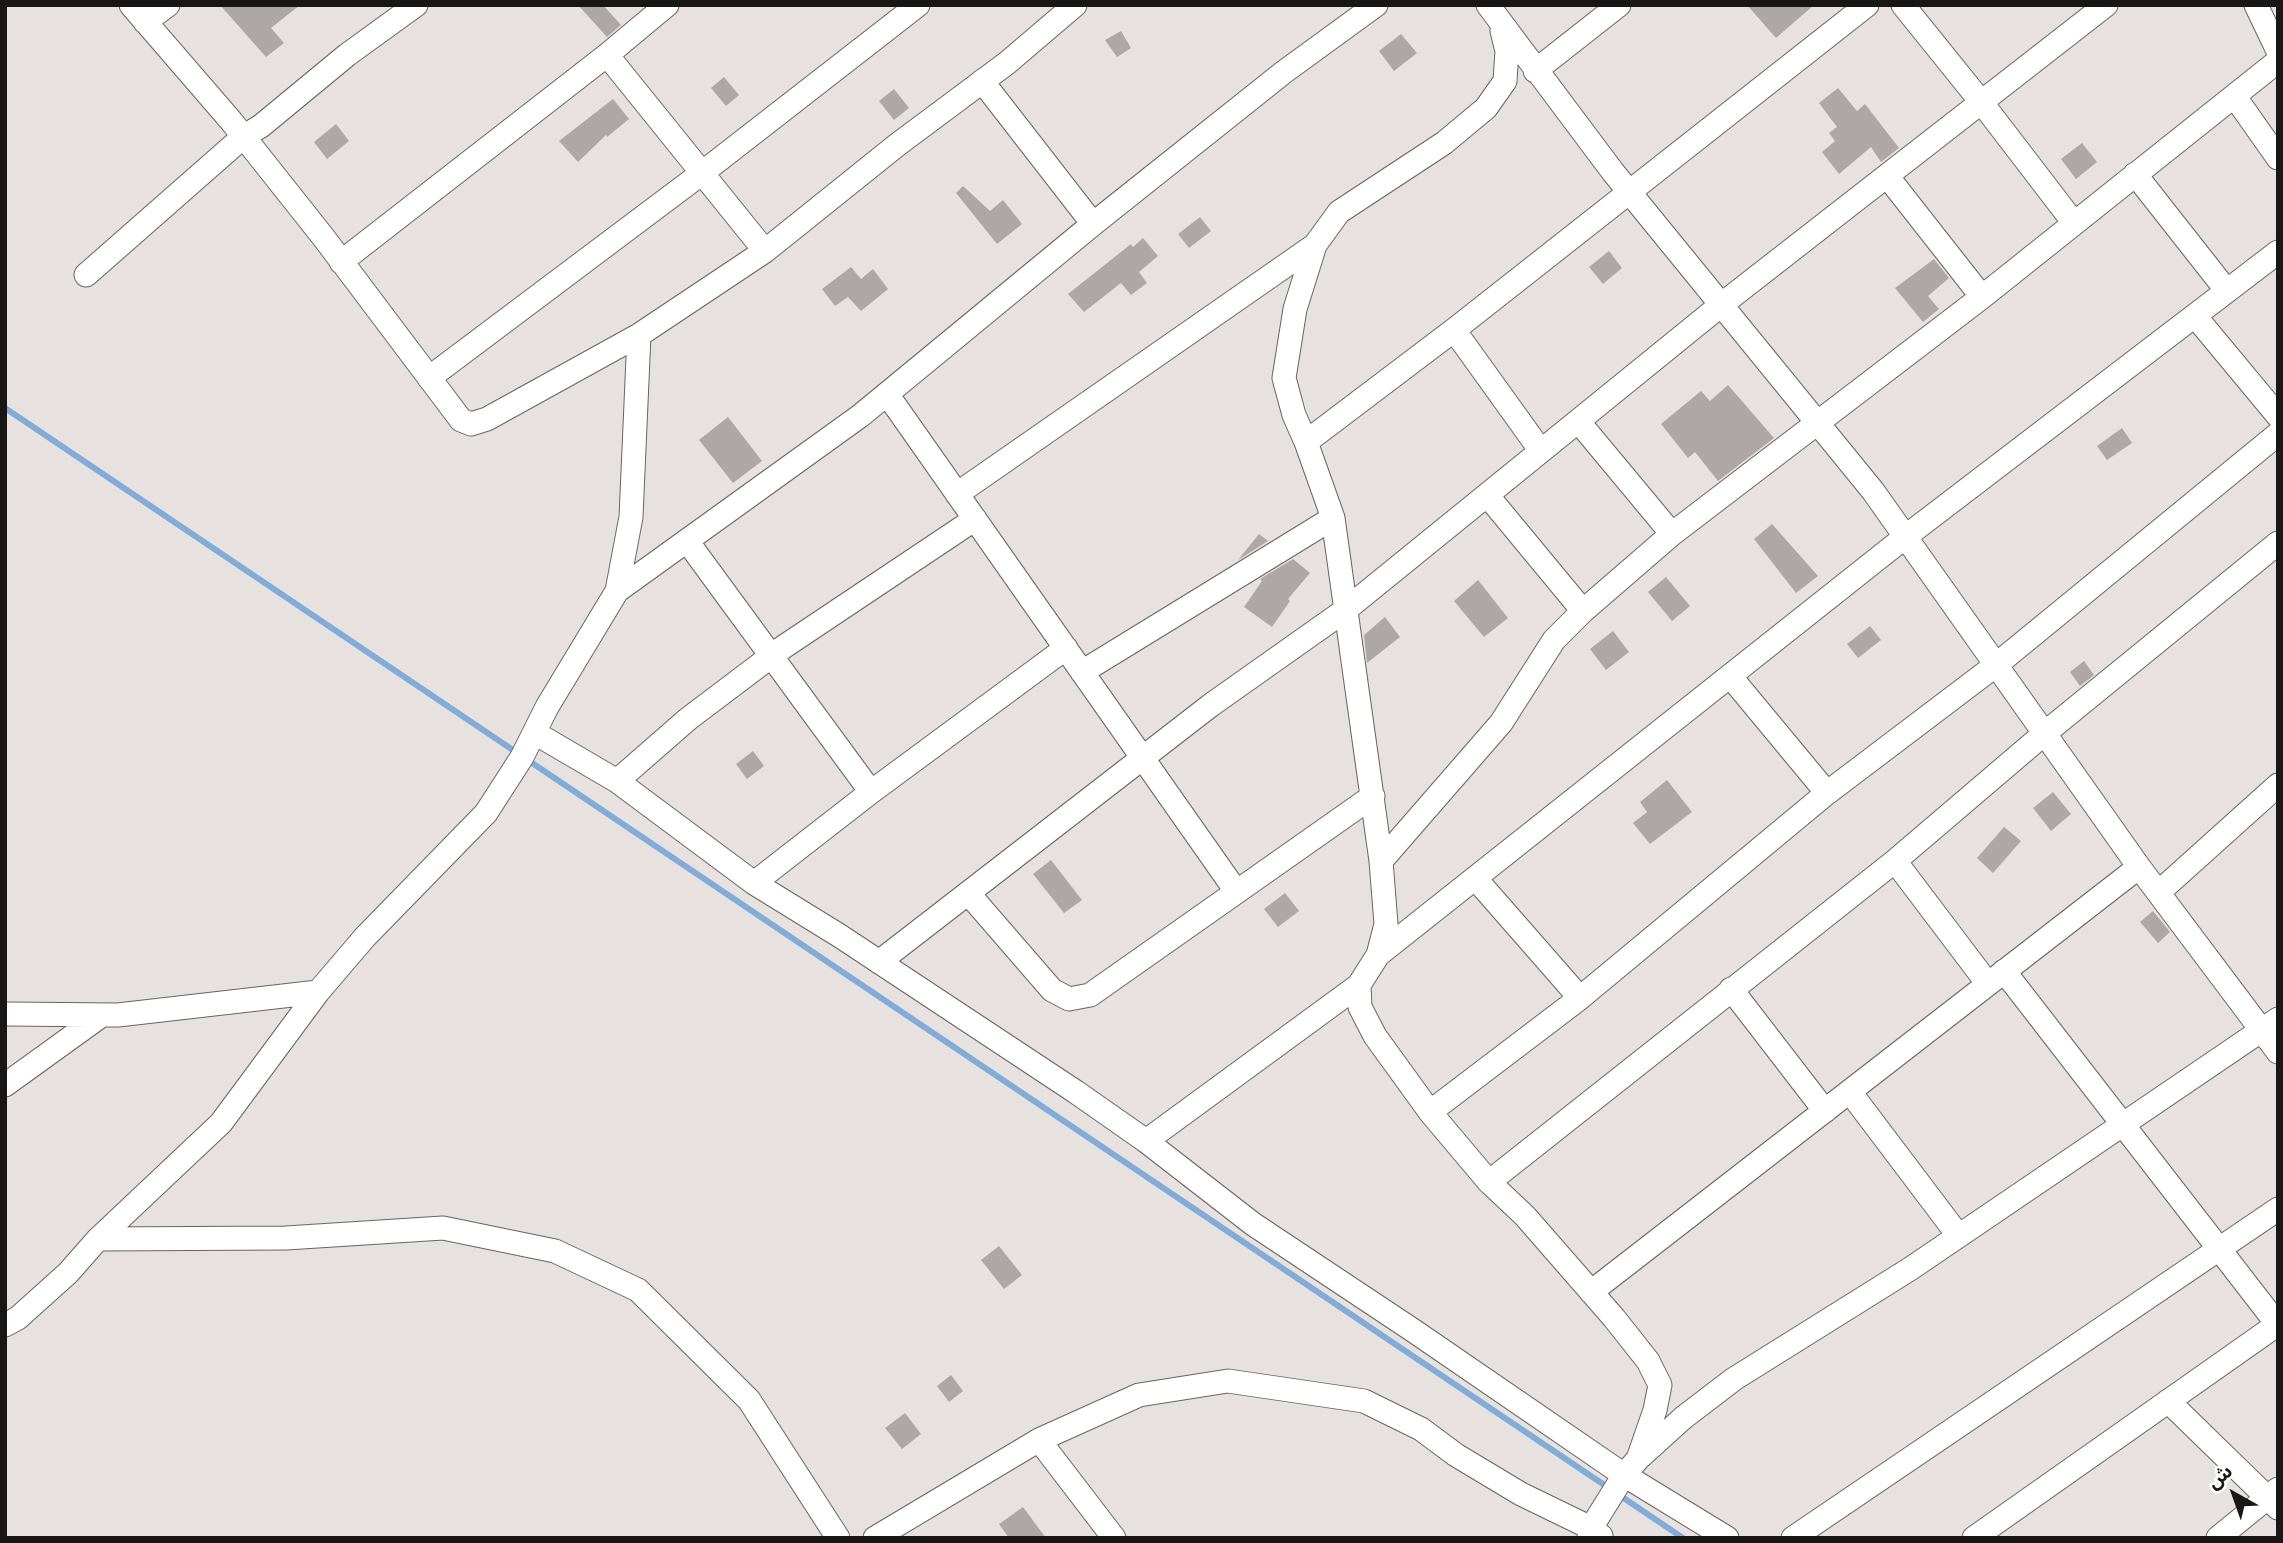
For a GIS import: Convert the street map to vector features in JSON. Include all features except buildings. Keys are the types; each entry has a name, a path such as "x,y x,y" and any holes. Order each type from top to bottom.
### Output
{"street":[{"path":"168,5 138,14 243,136 324,238 461,420 471,424 487,419 639,335 765,251 1075,5"},
{"path":"86,275 243,136 261,125 346,55 416,5"},
{"path":"341,262 607,55 667,5"},
{"path":"429,378 702,173 918,5"},
{"path":"617,591 887,394 1093,224 1284,72 1376,5"},
{"path":"1535,71 1619,5"},
{"path":"1903,5 2074,223"},
{"path":"879,962 1142,757 1344,611 1721,305 2106,5"},
{"path":"2256,5 2278,51"},
{"path":"1306,442 1454,330 1862,7"},
{"path":"1494,15 1629,192 1873,491 2139,867 2270,1025 2278,1052"},
{"path":"1146,1141 1359,985 1378,955 1386,923 1381,861 1333,518 1294,415 1284,378 1295,309 1315,246 1339,212 1444,143 1486,108 1504,82 1507,51 1494,15"},
{"path":"607,55 765,251"},
{"path":"1381,861 1501,723 1554,640 1583,611 1672,534 1982,297 2278,61"},
{"path":"982,81 1093,224"},
{"path":"2235,97 2278,158"},
{"path":"2135,174 2227,291"},
{"path":"1887,176 1982,297"},
{"path":"957,494 1315,246"},
{"path":"1378,955 1905,537 2278,252"},
{"path":"2195,316 2278,416"},
{"path":"1454,330 1541,451"},
{"path":"5,1325 18,1318 68,1273 98,1239 221,1123 318,992 365,937 486,813 617,591 631,517 639,335"},
{"path":"887,394 1236,891"},
{"path":"1577,421 1672,534"},
{"path":"1430,1112 1580,999 1827,793 1996,665 2278,434"},
{"path":"1487,495 1583,611"},
{"path":"1082,672 1333,518"},
{"path":"617,781 688,719 771,656 975,519"},
{"path":"687,541 871,792"},
{"path":"1489,1182 1895,861 2045,733 2278,543"},
{"path":"754,883 871,792 1066,648"},
{"path":"1730,676 1827,793"},
{"path":"535,733 617,781 754,883 1076,1092 1146,1141 1253,1224 1414,1331 1631,1467 1727,1538"},
{"path":"2159,892 2278,785"},
{"path":"968,893 1052,990 1069,999 1090,995 1373,796"},
{"path":"1895,861 2124,1125 2278,1324 1974,1538"},
{"path":"1591,1293 2139,867"},
{"path":"1475,878 1580,999"},
{"path":"875,1538 1039,1440 1139,1395 1227,1381 1364,1401 1421,1429 1456,1455 1594,1535 1631,1467 1655,1410 1660,1385 1648,1361 1591,1293 1525,1216 1489,1182 1430,1112 1375,1037 1360,1007 1359,985"},
{"path":"1731,989 1825,1111"},
{"path":"5,1014 118,1015 318,992"},
{"path":"5,1085 102,1014"},
{"path":"1631,1467 1683,1418 1734,1379 1910,1269 2270,1025"},
{"path":"1850,1092 1958,1235"},
{"path":"1793,1538 2278,1209"},
{"path":"98,1239 286,1238 443,1228 555,1251 638,1290 749,1400 838,1538"},
{"path":"2168,1401 2274,1498 2218,1538"},
{"path":"1039,1440 1114,1538"}],"waterway":[{"path":"5,408 1683,1538"}]}
